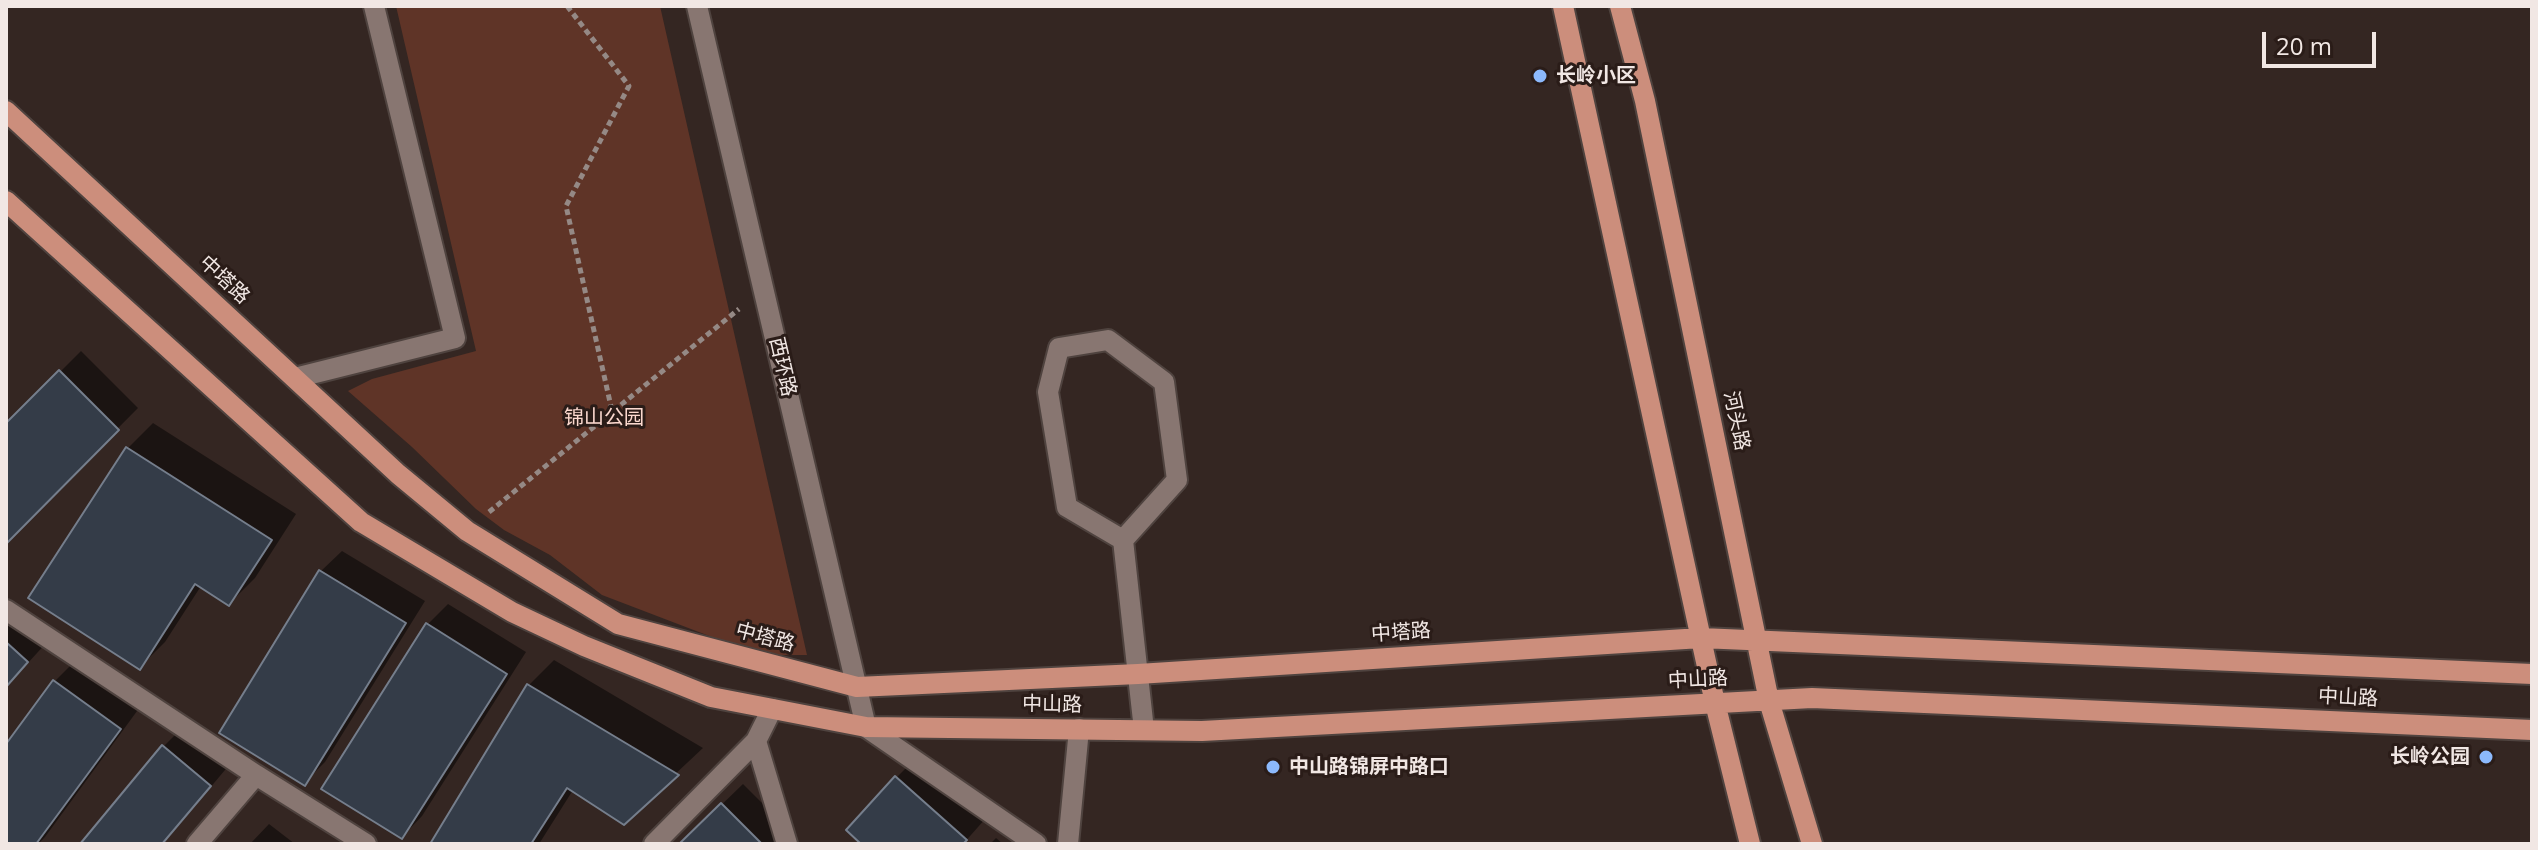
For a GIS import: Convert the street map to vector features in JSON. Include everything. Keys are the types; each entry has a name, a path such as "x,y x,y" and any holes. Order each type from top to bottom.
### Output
{"main road":[{"path":"1563,6 1715,703 1750,844"},
{"name":"河头路","path":"1620,6 1645,101 1769,701 1812,844"},
{"name":"中塔路","path":"6,111 398,474 467,531 618,624 857,687 1138,674 1701,638 2532,674"},
{"path":"6,201 361,522 512,612 584,646 711,697 866,727"},
{"name":"中山路","path":"866,727 1202,731 1812,698 2532,730"}],"street":[{"path":"295,378 455,338 374,6"},
{"name":"西环路","path":"697,6 866,727"},
{"path":"1123,540 1067,507 1048,392 1059,348 1108,340 1164,382 1177,480 1123,540 1144,730"},
{"path":"6,610 366,844"},
{"path":"654,844 756,741 772,709"},
{"path":"866,727 1036,844"},
{"path":"1068,844 1079,729"},
{"path":"756,741 787,844"},
{"path":"197,844 256,775"}],"path":[{"path":"567,6 629,86 566,206 612,411"},
{"path":"467,531 764,289"}],"green space":[{"name":"锦山公园","path":"396,6 660,6 807,655 759,655 602,595 550,555 504,530 476,509 348,391 372,379 476,351"}],"building":[{"path":"59,370 119,430 6,544 6,423"},
{"path":"126,447 272,540 229,606 195,584 140,670 28,598"},
{"path":"319,570 406,623 305,786 219,733"},
{"path":"426,623 507,674 402,839 321,789"},
{"path":"6,642 28,662 6,687"},
{"path":"53,680 121,729 36,844 6,844 6,744"},
{"path":"527,684 679,775 624,825 567,788 531,844 430,844"},
{"path":"162,745 211,786 162,844 80,844"},
{"path":"895,776 967,840 963,844 861,844 846,830"},
{"path":"721,803 762,844 679,844"}],"place":[{"name":"长岭小区","path":"1540,76"},
{"name":"长岭公园","path":"2486,757"},
{"name":"中山路锦屏中路口","path":"1273,767"}]}
